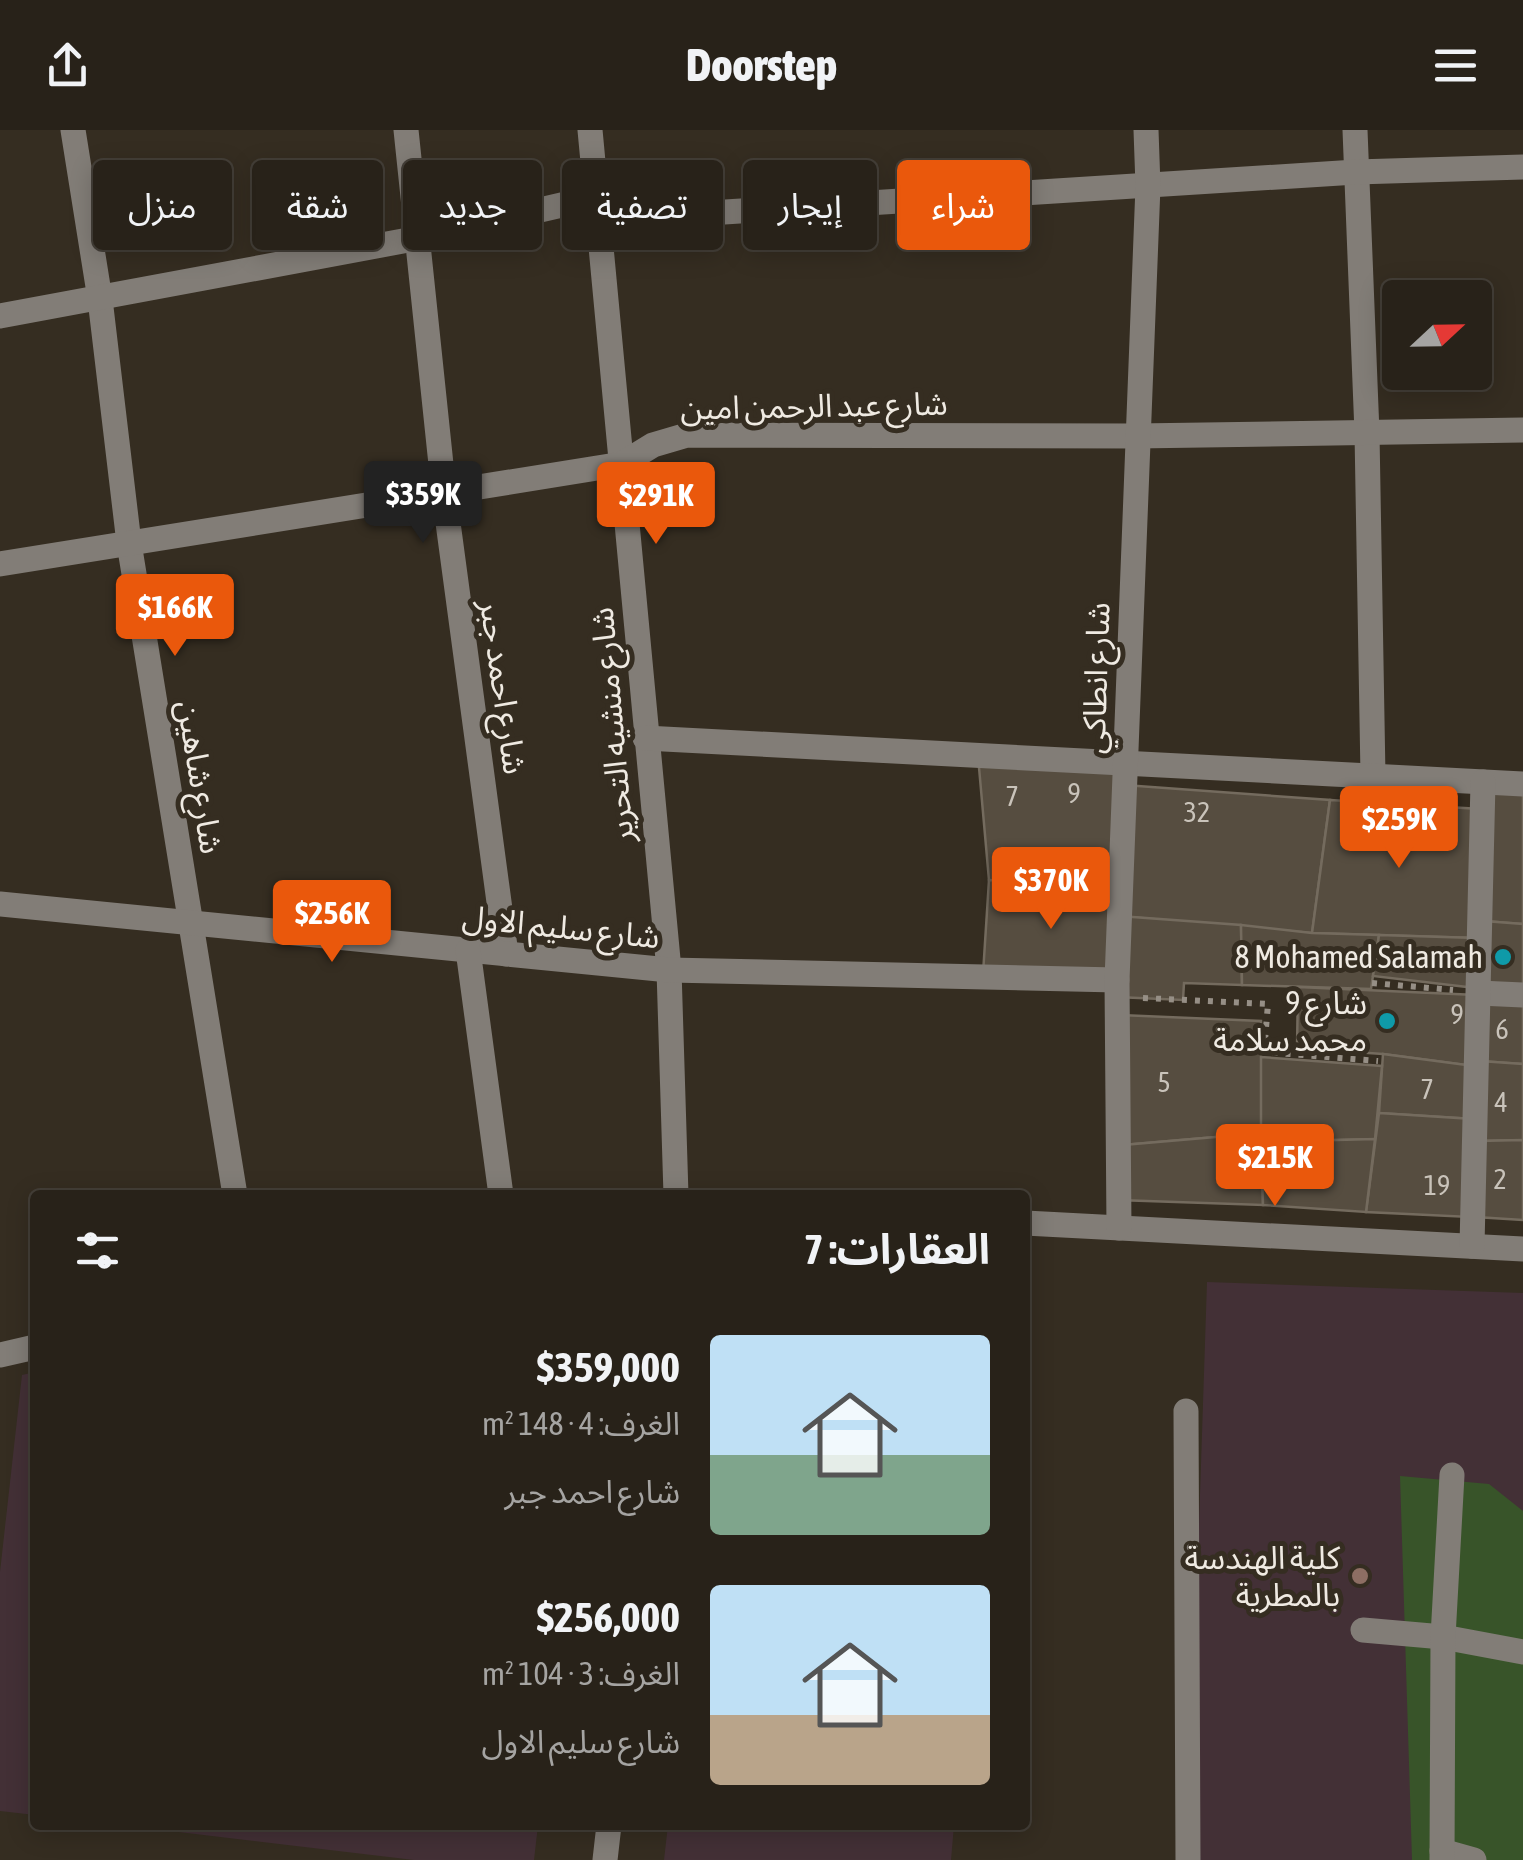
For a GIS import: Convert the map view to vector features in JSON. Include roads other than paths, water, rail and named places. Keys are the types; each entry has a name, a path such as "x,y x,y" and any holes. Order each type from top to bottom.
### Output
{"street":[{"name":"شارع شاهين","path":"73,130 100,300 128,543 234,1190"},
{"name":"شارع احمد جبر","path":"406,130 410,160"},
{"name":"شارع منشيه التحرير","path":"590,130 593,160"},
{"name":"شارع انطاكي","path":"1119,1228 1117,988 1148,186 1146,130"},
{"path":"1356,130 1367,433 1373,776"},
{"path":"723,212 1356,172 1523,167"},
{"path":"0,316 403,241"},
{"name":"شارع احمد جبر","path":"421,250 444,493 506,954"},
{"name":"شارع منشيه التحرير","path":"602,250 669,970 676,1190"},
{"name":"شارع عبد الرحمن امين","path":"0,564 622,464 652,445 687,435 1136,436 1523,430"},
{"path":"645,738 1523,784"},
{"path":"1472,1246 1483,782"},
{"name":"شارع سليم الاول","path":"0,904 669,970 1117,988"},
{"path":"468,950 499,1190"},
{"path":"1479,993 1523,995"},
{"path":"1030,1223 1523,1249"},
{"path":"0,1355 30,1348"},
{"path":"1186,1411 1188,1860"},
{"path":"1452,1475 1444,1637 1442,1856 1474,1860"},
{"path":"1363,1630 1444,1637 1523,1652"},
{"path":"605,1860 608,1830"}],"place":[{"name":"8 Mohamed Salamah","path":"1503,957"},
{"name":"9 شارع محمد سلامة","path":"1387,1021"},
{"name":"كلية الهندسة بالمطرية","path":"1360,1576"}]}
